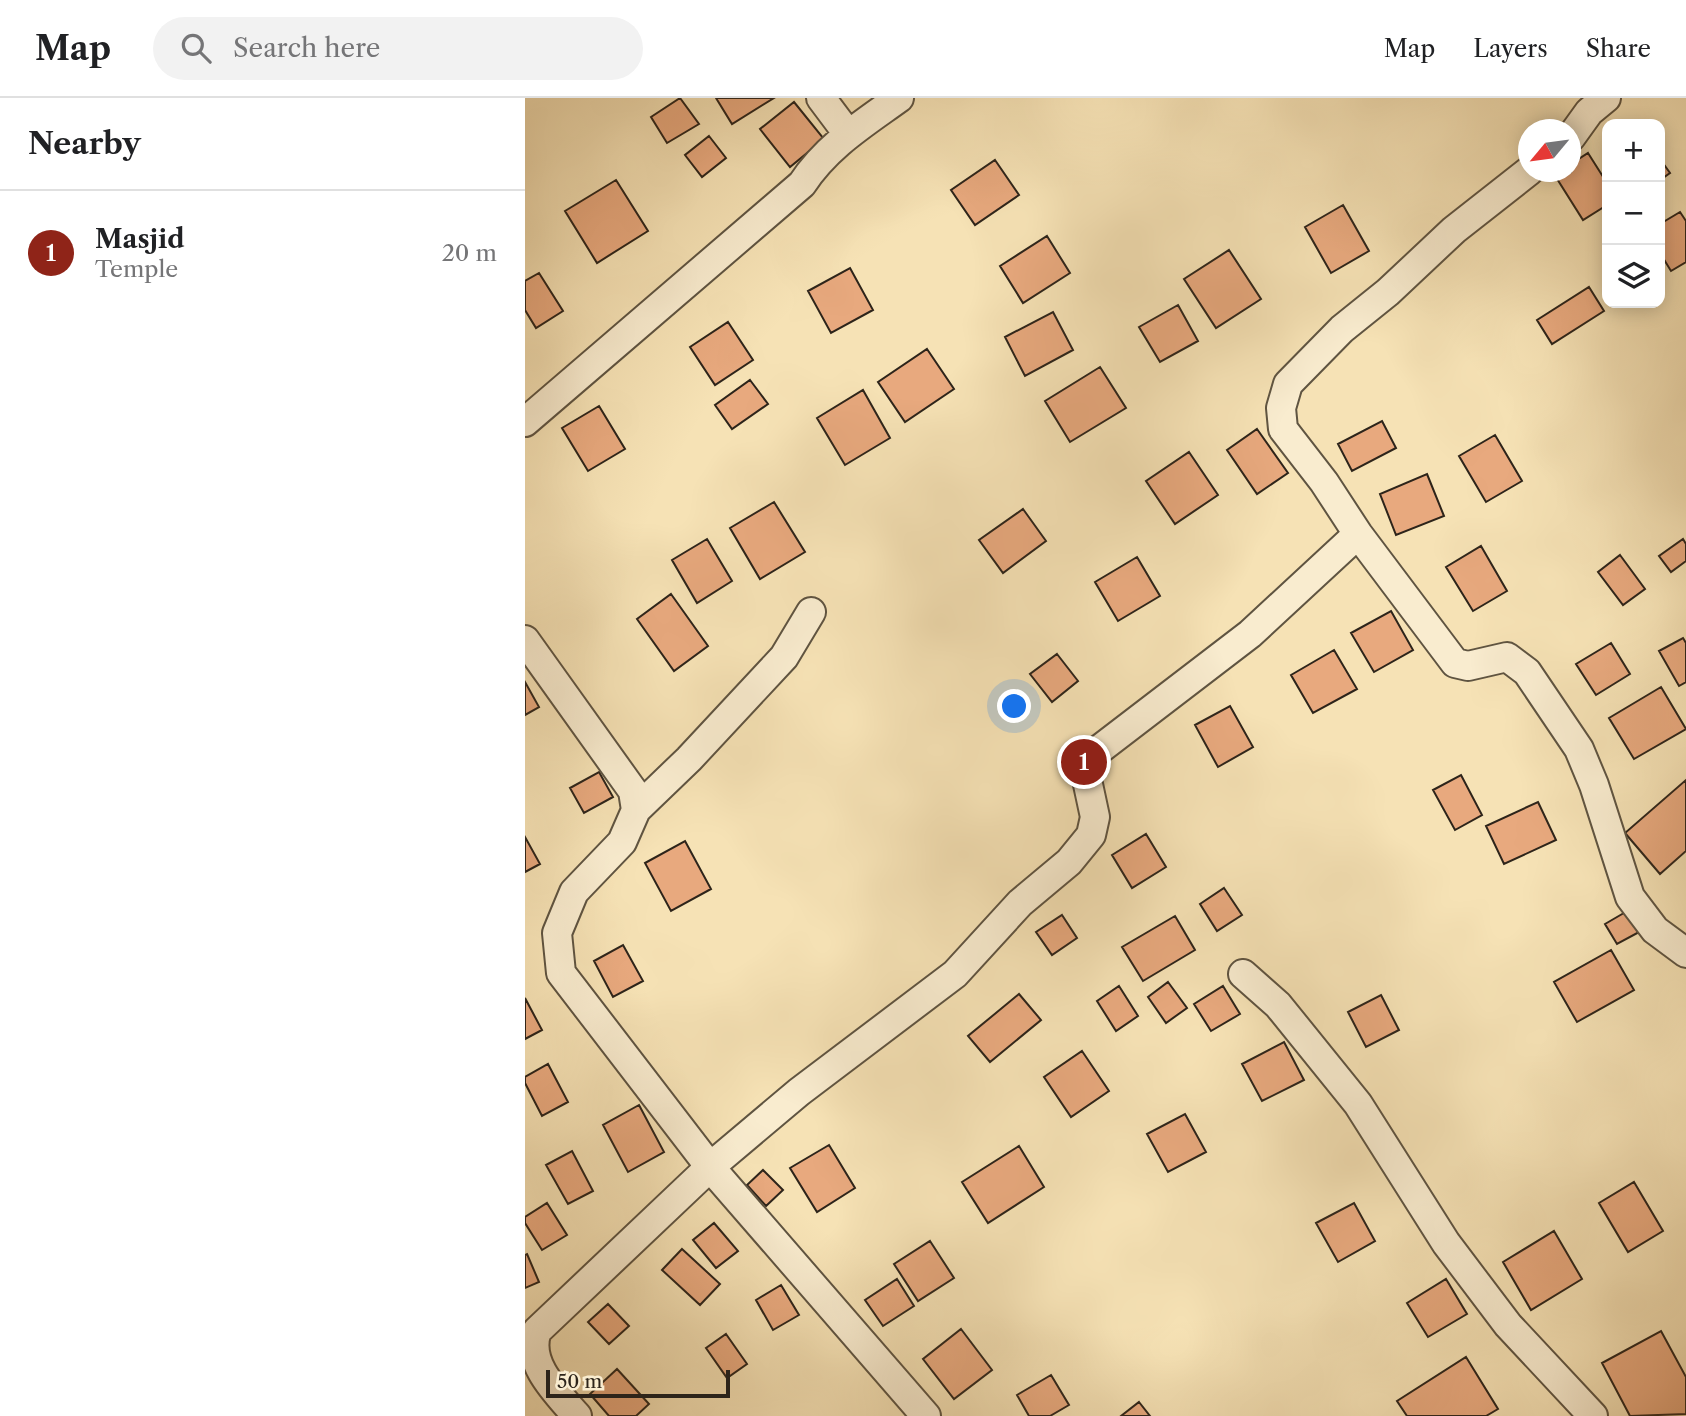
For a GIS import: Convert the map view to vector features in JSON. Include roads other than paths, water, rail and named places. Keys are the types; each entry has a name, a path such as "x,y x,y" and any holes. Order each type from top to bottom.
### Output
{"street":[{"path":"821,98 848,134"},
{"path":"525,422 802,184 816,163 848,134 899,98"},
{"path":"1581,123 1606,98"},
{"path":"1518,179 1454,230 1388,292 1342,329 1288,384 1282,408 1283,429 1455,663 1468,666 1507,657 1527,672 1579,748 1594,785 1630,897 1655,930 1686,953"},
{"path":"577,1416 547,1381 530,1354 537,1331 710,1167 799,1092 906,1015 955,974 1020,904 1069,862 1091,835 1095,817 1086,775 1095,752 1250,634 1358,534"},
{"path":"810,612 784,657 689,759 636,810 622,842 574,892 558,933 561,973 710,1167 926,1416"},
{"path":"525,640 633,791 636,810"},
{"path":"1243,974 1277,1005 1358,1104 1445,1243 1508,1325 1593,1416"}],"place":[{"name":"Masjid","path":"1084,762"}]}
